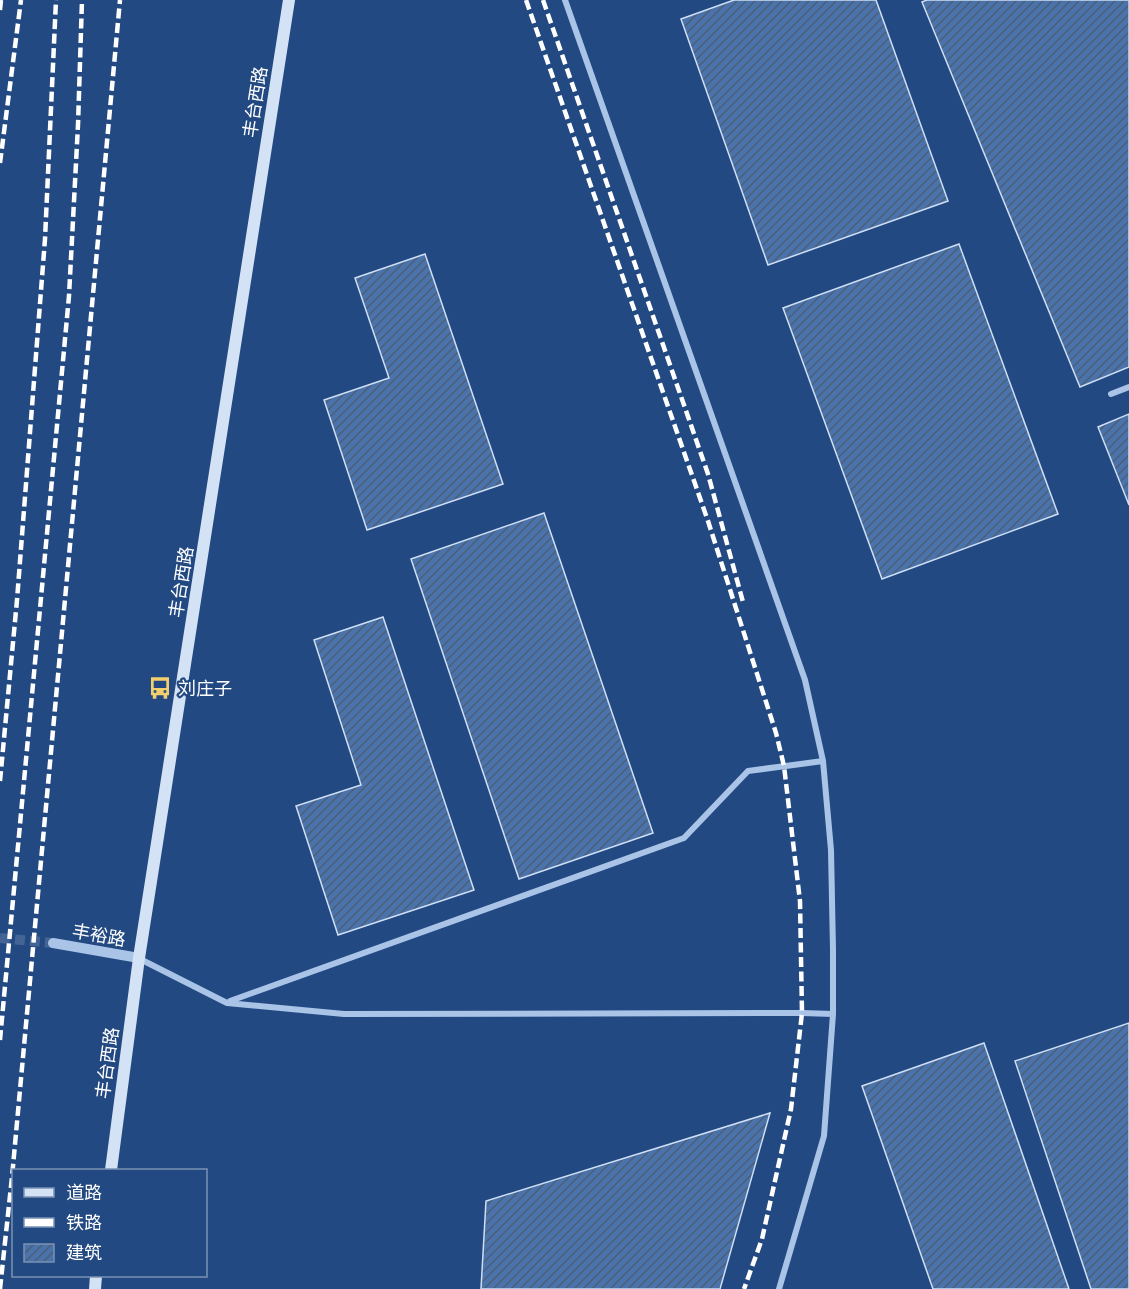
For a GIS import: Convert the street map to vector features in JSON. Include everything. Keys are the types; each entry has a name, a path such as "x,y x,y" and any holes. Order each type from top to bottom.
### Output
{"main road":[{"name":"丰台西路","path":"111,1169 139,958 289,0"}],"street":[{"path":"565,0 805,680 823,761 831,850 833,950 833,1014 824,1136 779,1289"},
{"path":"1111,394 1129,387"},
{"path":"227,1003 684,838 748,771 823,761"},
{"name":"丰裕路","path":"53,943 139,958"},
{"path":"139,958 227,1003 344,1014 833,1014"}],"building":[{"path":"734,0 876,0 948,201 768,265 681,19"},
{"path":"927,0 1129,0 1129,367 1080,387 922,2"},
{"path":"959,244 1058,514 882,579 783,308"},
{"path":"425,254 503,484 367,530 324,400 389,378 355,278"},
{"path":"1129,414 1129,505 1098,427"},
{"path":"544,513 653,833 519,879 411,559"},
{"path":"383,617 474,890 338,935 296,806 361,785 314,640"},
{"path":"1129,1023 1129,1289 1091,1289 1015,1061"},
{"path":"984,1043 1069,1289 933,1289 862,1086"},
{"path":"770,1113 720,1289 481,1289 486,1201"}],"tunnel":[{"path":"0,938 53,943"}],"railway":[{"path":"0,10 1,0"},
{"path":"0,163 21,0"},
{"path":"0,781 17,600 45,239 56,0"},
{"path":"0,1040 69,296 82,0"},
{"path":"13,1169 120,0"},
{"path":"526,0 708,521 776,733 784,766 800,901 802,1013 791,1109 762,1239 744,1289"},
{"path":"543,0 708,474 743,602"},
{"path":"0,1289 12,1177"}],"place":[{"name":"刘庄子","path":"160,688"}]}
